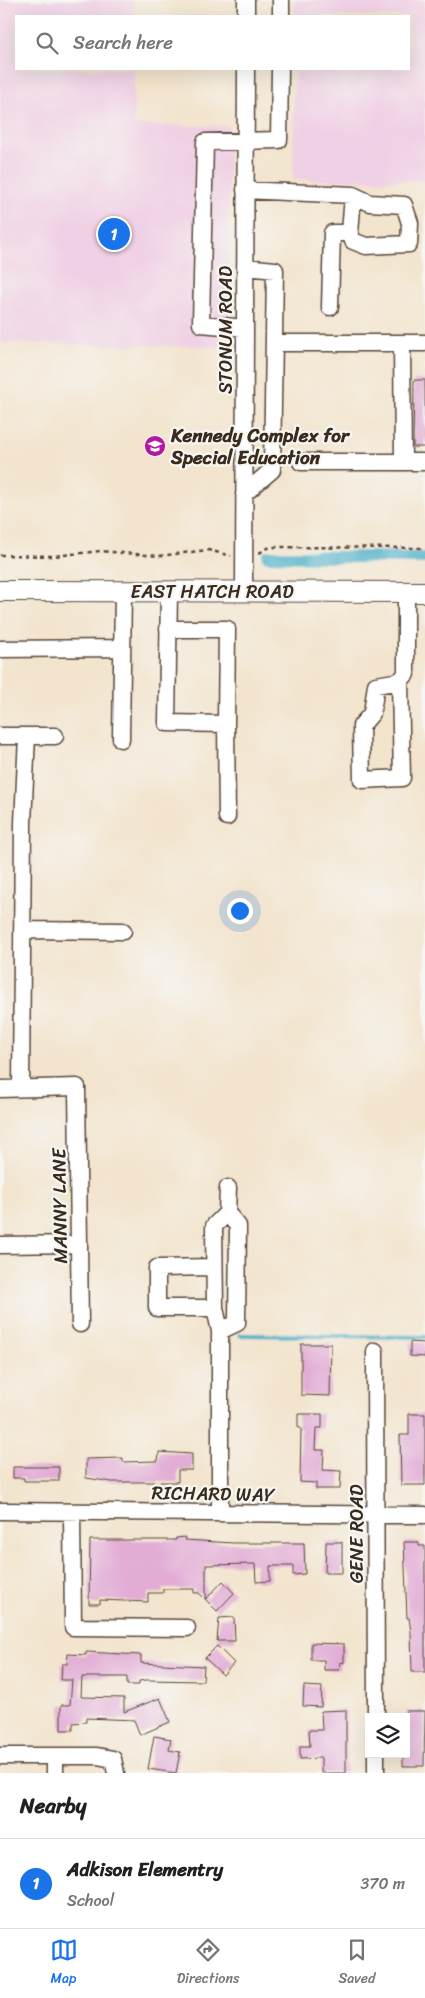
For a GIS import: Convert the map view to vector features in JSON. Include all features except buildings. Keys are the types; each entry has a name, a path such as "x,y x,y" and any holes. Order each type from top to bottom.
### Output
{"main road":[{"name":"EAST HATCH ROAD","path":"0,591 415,592"}],"street":[{"path":"246,0 246,15"},
{"path":"281,0 281,15"},
{"name":"STONUM ROAD","path":"244,591 246,70"},
{"path":"245,328 201,324 205,142 279,140 280,70"},
{"path":"245,190 353,195 370,203 404,205 410,223 409,244 366,246 353,241 350,233 353,195"},
{"path":"330,306 332,233 350,233"},
{"path":"244,494 272,470 275,270 245,267"},
{"path":"274,343 425,343"},
{"path":"402,343 402,462"},
{"path":"301,462 425,462"},
{"path":"121,738 123,591"},
{"path":"169,592 167,724 226,724"},
{"path":"400,681 402,778 362,780 361,726 372,713 376,686 400,681 406,674 415,592"},
{"path":"168,629 227,629 227,817"},
{"path":"0,649 122,648"},
{"path":"0,736 55,736"},
{"path":"0,1089 21,1088 22,930 27,736"},
{"path":"22,930 124,931"},
{"name":"MANNY LANE","path":"21,1088 77,1087 80,1324"},
{"path":"220,1331 237,1323 238,1226 227,1214 228,1188"},
{"path":"220,1513 220,1331 215,1308 214,1226 227,1214"},
{"path":"0,1245 79,1244"},
{"path":"214,1267 158,1268 157,1308 215,1308"},
{"name":"GENE ROAD","path":"375,1351 377,1516 376,1713"},
{"name":"RICHARD WAY","path":"0,1512 425,1515"},
{"path":"72,1512 73,1627 187,1628"},
{"path":"0,1756 97,1756 115,1766"},
{"path":"55,1756 55,1773"},
{"path":"376,1758 376,1773"}],"path":[{"path":"0,555 54,556 100,551 159,556 208,550 224,556 256,555 270,547 425,548"}],"shaded area":[{"path":"0,0 133,0 133,15 15,15 15,70 134,70 134,125 229,126 228,347 0,343"},
{"path":"294,0 425,0 425,181 293,180 294,70 410,70 410,15 294,15"}],"waterway":[{"path":"268,556 425,558"},
{"path":"240,1335 425,1337"}],"place":[{"name":"Adkison Elementry","path":"114,234"},
{"name":"Kennedy Complex for Special Education","path":"155,446"}]}
